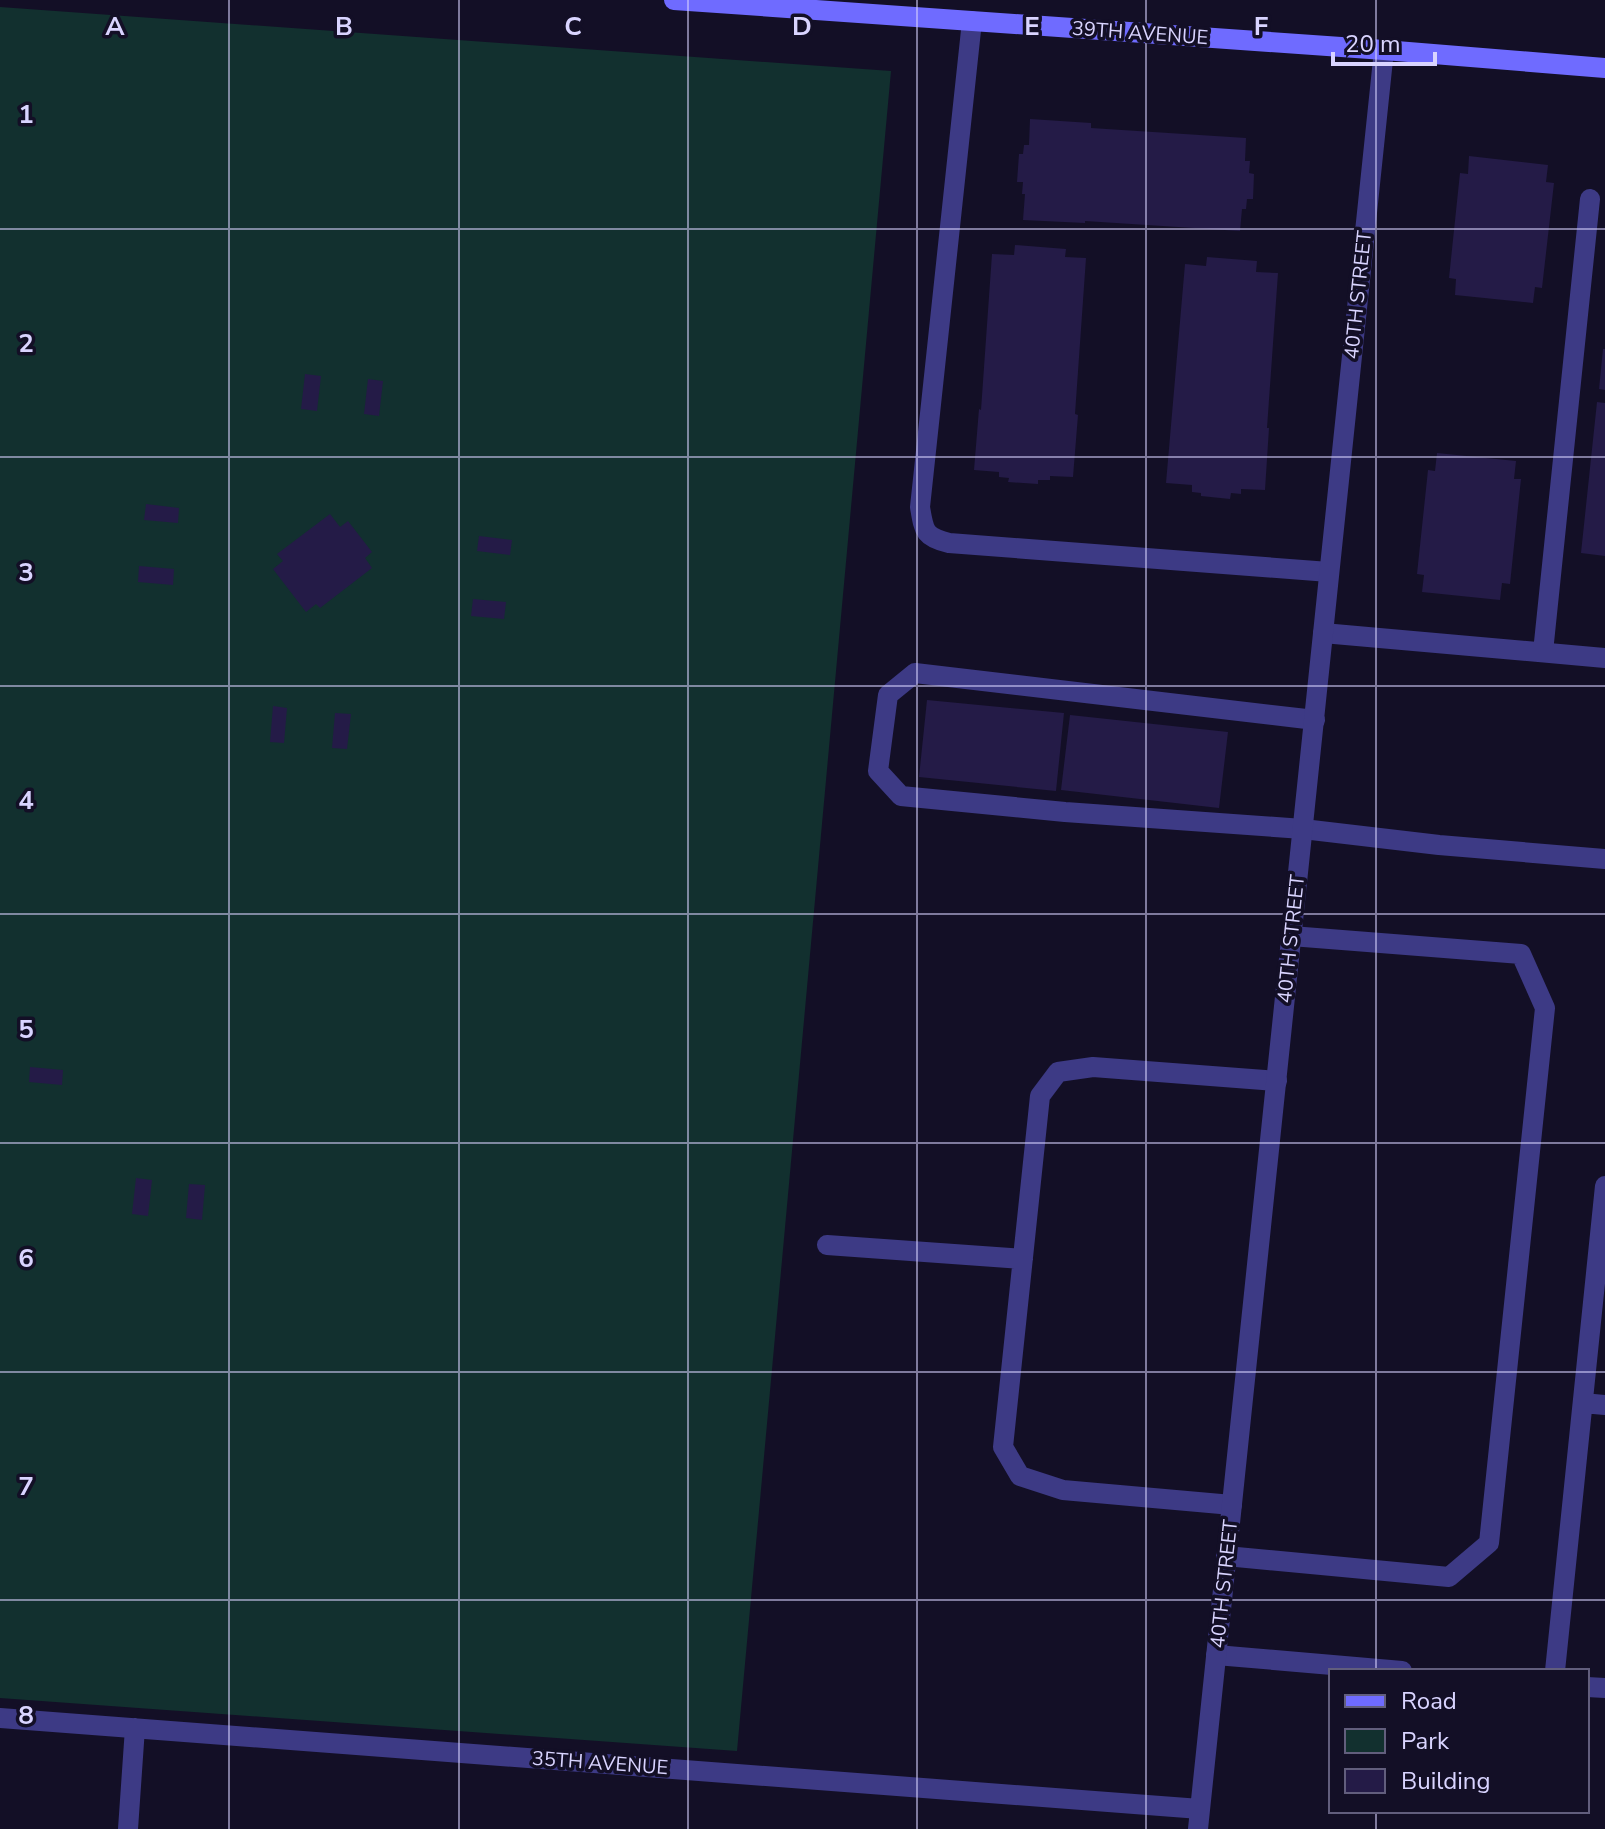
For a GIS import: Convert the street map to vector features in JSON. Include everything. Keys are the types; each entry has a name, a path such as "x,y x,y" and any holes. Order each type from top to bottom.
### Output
{"main road":[{"name":"39TH AVENUE","path":"674,0 1605,68"}],"street":[{"path":"972,21 920,507 923,528 932,539 949,543 1329,572"},
{"name":"40TH STREET","path":"1199,1819 1384,50"},
{"path":"1543,652 1590,199"},
{"path":"1323,633 1605,658"},
{"path":"1315,720 915,673 888,695 878,771 901,796 1065,812 1303,829 1439,845 1605,859"},
{"path":"1226,1556 1449,1577 1489,1543 1544,1023 1545,1008 1521,954 1291,936"},
{"path":"1232,1505 1063,1490 1020,1476 1003,1447 1040,1096 1058,1072 1093,1067 1277,1081"},
{"path":"1555,1669 1605,1186"},
{"path":"827,1245 1023,1259"},
{"path":"1583,1403 1605,1405"},
{"path":"1216,1655 1379,1669"},
{"name":"35TH AVENUE","path":"0,1718 1199,1819"},
{"path":"128,1829 135,1728"}],"green space":[{"path":"0,7 891,71 737,1751 0,1698"}],"building":[{"path":"1030,119 1091,123 1091,128 1246,138 1245,161 1250,161 1249,173 1254,174 1253,199 1247,199 1246,209 1242,209 1240,231 1023,220 1025,194 1022,194 1023,182 1017,182 1019,154 1023,154 1024,145 1029,145"},
{"path":"1469,156 1548,165 1546,182 1554,183 1542,288 1535,287 1533,303 1455,295 1456,279 1449,278 1460,173 1468,174"},
{"path":"1015,245 1066,249 1065,257 1086,258 1073,477 1050,476 1050,480 1038,480 1038,484 1008,482 1009,478 999,477 999,472 974,470 992,254 1014,255"},
{"path":"1207,257 1257,261 1256,272 1278,273 1265,490 1241,489 1241,494 1231,493 1230,499 1201,496 1201,493 1192,492 1192,485 1166,483 1185,264 1206,266"},
{"path":"1605,349 1605,390 1599,389"},
{"path":"305,374 321,376 317,411 301,409"},
{"path":"368,379 383,381 379,416 364,414"},
{"path":"1597,402 1605,403 1605,556 1581,553"},
{"path":"1437,453 1516,461 1514,479 1521,479 1510,584 1502,583 1500,600 1422,592 1424,575 1417,574 1428,470 1435,471"},
{"path":"146,504 179,508 178,523 144,520"},
{"path":"330,514 340,527 348,521 372,552 365,558 372,568 320,608 316,604 306,612 273,569 283,561 277,554"},
{"path":"479,536 512,540 510,555 477,551"},
{"path":"139,566 174,569 173,585 138,582"},
{"path":"473,599 506,602 504,619 471,616"},
{"path":"927,700 1064,713 1056,791 919,777"},
{"path":"273,706 287,708 284,743 270,742"},
{"path":"335,713 351,714 347,749 332,748"},
{"path":"1070,715 1228,732 1219,808 1061,790"},
{"path":"30,1067 63,1070 62,1085 29,1082"},
{"path":"136,1178 152,1180 148,1216 132,1214"},
{"path":"189,1184 205,1185 202,1220 186,1218"}]}
